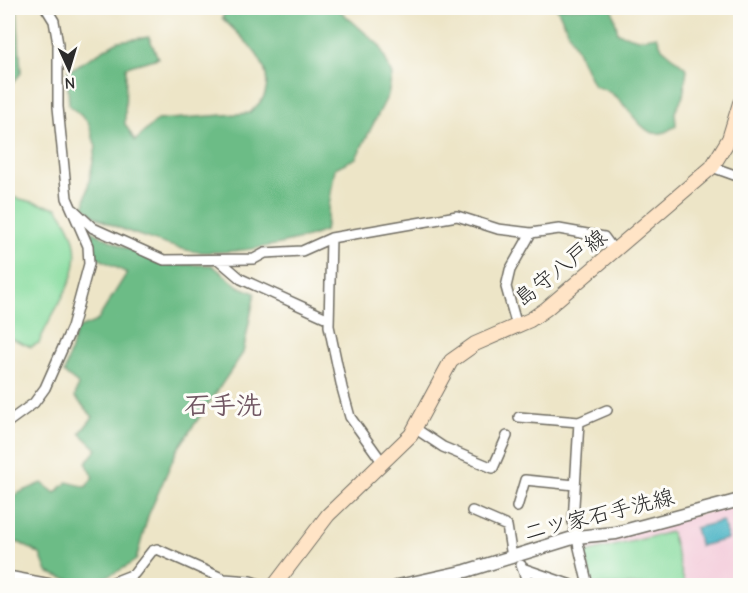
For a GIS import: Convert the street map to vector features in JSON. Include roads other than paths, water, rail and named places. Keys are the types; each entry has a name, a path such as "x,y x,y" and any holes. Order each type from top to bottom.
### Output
{"main road":[{"name":"島守八戸線","path":"274,585 328,515 416,429 451,362 475,344 516,326 546,309 712,167 729,139 741,103"}],"street":[{"path":"8,422 34,403 45,388 78,309 89,264 88,246 67,198 58,107 56,31 54,21 46,8"},
{"path":"712,167 741,177"},
{"path":"74,210 93,228 164,260 254,259 265,253 302,251 331,238 457,216 498,229 531,233 559,229 604,237 615,252"},
{"path":"516,326 506,287 510,270 531,233"},
{"path":"331,238 329,319 342,388 350,417 383,463"},
{"path":"219,260 241,279 329,319"},
{"path":"519,417 579,422 608,410"},
{"path":"579,422 573,522 588,585"},
{"path":"416,429 443,447 493,468 507,436"},
{"path":"517,507 525,480 575,485"},
{"name":"二ツ家石手洗線","path":"398,585 517,560 576,537 616,533 741,500"},
{"path":"472,511 507,526 517,560 527,581 525,585"},
{"path":"103,585 134,574 152,551 157,549 224,579 265,585"},
{"path":"517,560 574,585"},
{"path":"8,576 62,585"}],"water":[{"path":"723,521 728,539 700,546 695,528"}],"district":[{"name":"石手洗","path":"223,405"}]}
